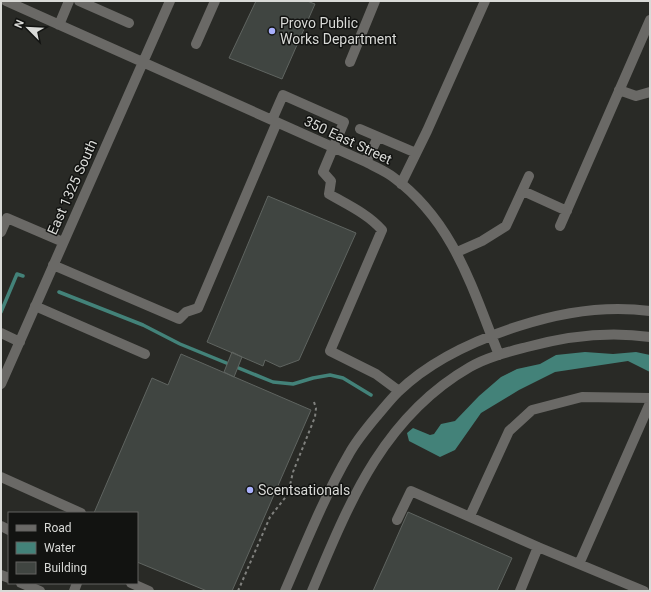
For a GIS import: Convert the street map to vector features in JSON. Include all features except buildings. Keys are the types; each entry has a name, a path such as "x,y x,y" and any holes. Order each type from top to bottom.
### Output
{"street":[{"name":"350 East Street","path":"6,1 17,3 59,25 366,162 392,176 429,210 446,232 457,252 499,355"},
{"path":"59,25 69,1"},
{"path":"79,1 129,23"},
{"name":"East 1325 South","path":"1,384 170,1"},
{"path":"196,44 215,1"},
{"path":"350,62 375,1"},
{"path":"401,184 484,1"},
{"path":"560,226 650,20"},
{"path":"619,90 636,96 650,92"},
{"path":"53,266 179,319 186,312 198,308 275,121 283,95 344,122 332,147 324,172 331,181 330,194 364,214 382,230 330,351 376,374 399,391"},
{"path":"360,129 416,153"},
{"path":"366,162 378,137"},
{"path":"457,252 482,241 506,226 529,176"},
{"path":"523,191 566,211"},
{"path":"1,232 7,218 63,242"},
{"path":"35,306 145,354"},
{"path":"285,591 325,501 349,453 367,428 399,391 420,374 457,351 491,335 553,315 577,311 611,309 650,311"},
{"path":"1,333 20,342"},
{"path":"312,591 341,522 364,477 402,421 430,395 470,367 499,355 545,342 591,334 633,334 650,337"},
{"path":"470,516 510,431 532,410 582,397 650,398"},
{"path":"579,564 650,403"},
{"path":"1,477 79,512"},
{"path":"396,520 411,491 644,591"},
{"path":"520,591 538,546"},
{"path":"23,584 40,591"},
{"path":"133,584 149,591"}],"path":[{"path":"238,591 270,517 288,494 293,472 315,417 316,408 314,402"}],"water":[{"path":"585,352 613,354 636,352 650,355 650,372 628,361 555,372 519,390 481,413 455,450 440,457 409,441 407,433 413,428 430,435 434,434 441,424 455,421 479,396 501,377 517,369 540,364 556,355"}],"waterway":[{"path":"1,312 17,274 23,276"},
{"path":"59,292 143,325 180,344 273,382 293,384 330,375 343,378 371,395"}],"place":[{"name":"Provo Public Works Department","path":"272,31"},
{"name":"Scentsationals","path":"250,490"}]}
